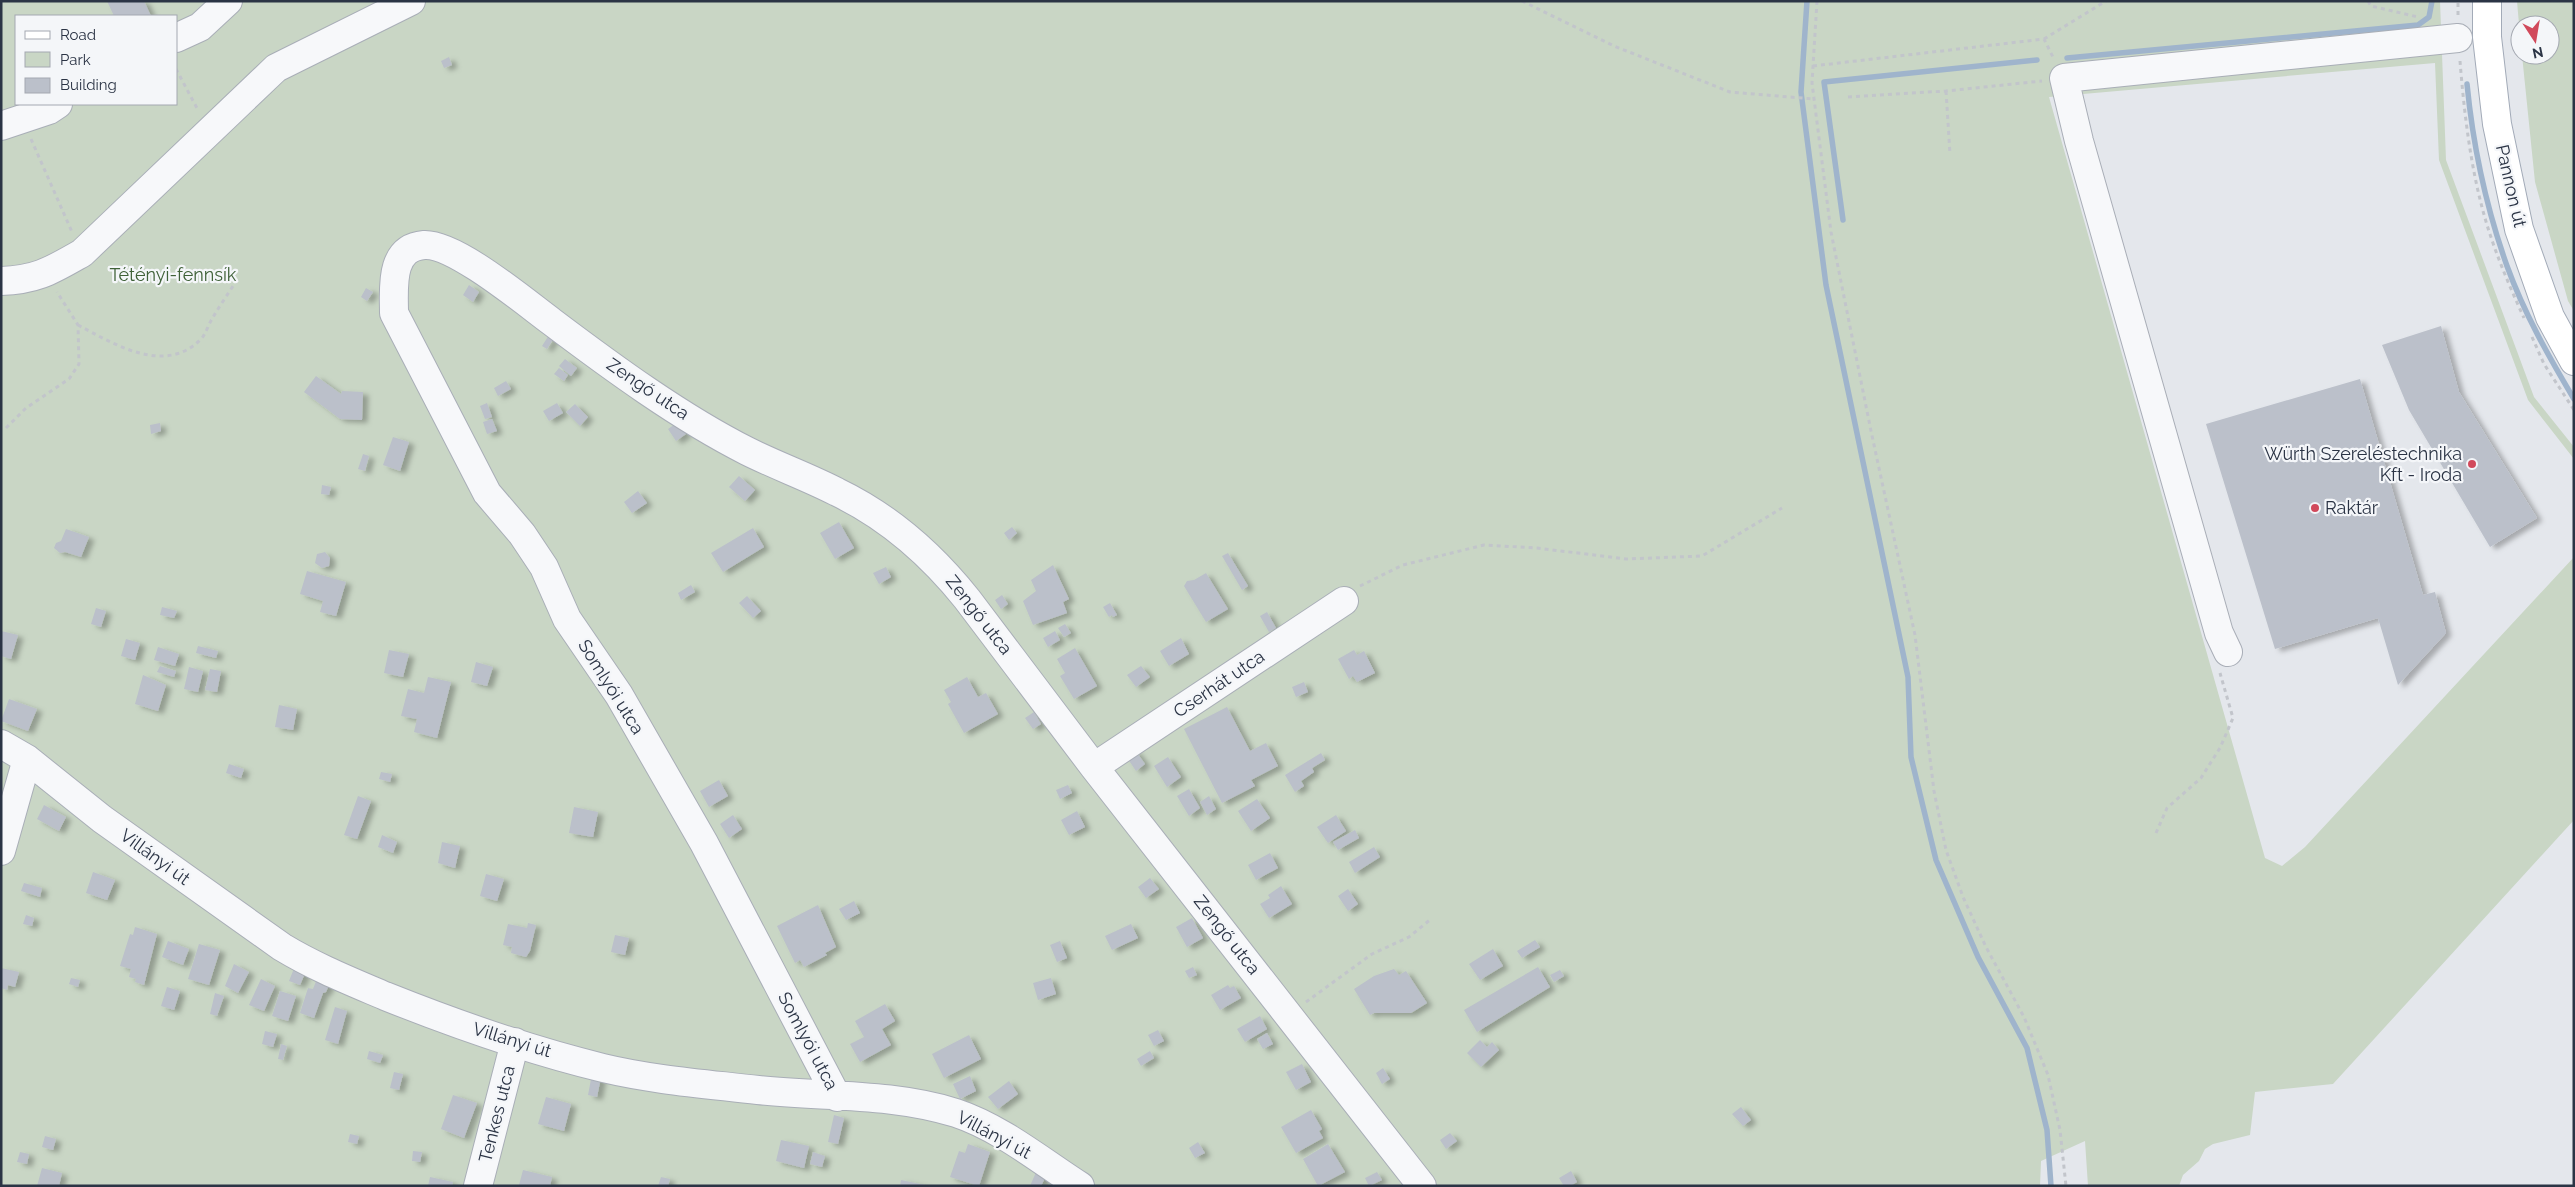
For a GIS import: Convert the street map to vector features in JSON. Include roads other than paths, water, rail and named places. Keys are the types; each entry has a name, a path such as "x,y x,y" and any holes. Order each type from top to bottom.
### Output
{"main road":[{"name":"Pannon út","path":"2487,1 2487,37 2497,124 2519,228 2550,317 2574,361"}],"street":[{"path":"178,37 200,27 228,1"},
{"path":"1,280 28,280 54,270 82,253 198,140 276,68 411,1"},
{"path":"2228,652 2220,633 2079,141 2064,78 2458,38"},
{"path":"12,123 56,105"},
{"name":"Zengő utca","path":"394,279 397,264 409,250 423,245 444,250 484,272 573,338 708,429 748,452 839,492 914,541 946,572 1094,767 1290,1014 1422,1186"},
{"name":"Somlyói utca","path":"394,279 394,313 487,493 522,534 544,567 567,619 619,695 738,904 837,1096"},
{"name":"Cserhát utca","path":"1094,767 1344,601"},
{"name":"Villányi út","path":"1,744 27,759 102,819 179,875 310,964 435,1016 604,1068 760,1090 903,1100 959,1114 1014,1142 1080,1186"},
{"path":"1,851 27,759"},
{"name":"Tenkes utca","path":"478,1186 516,1042"}],"waterway":[{"path":"1807,1 1801,92 1826,285 1908,677 1911,757 1936,860 1978,957 2027,1048 2047,1130 2051,1186"},
{"path":"2067,58 2418,25 2429,17 2432,1"},
{"path":"1843,220 1824,82 2037,60"},
{"path":"2467,84 2481,176 2499,244 2529,318 2574,399"}],"place":[{"name":"Würth Szereléstechnika Kft - Iroda","path":"2472,464"},
{"name":"Raktár","path":"2315,508"}],"park label":[{"name":"Tétényi-fennsík","path":"173,275"}]}
